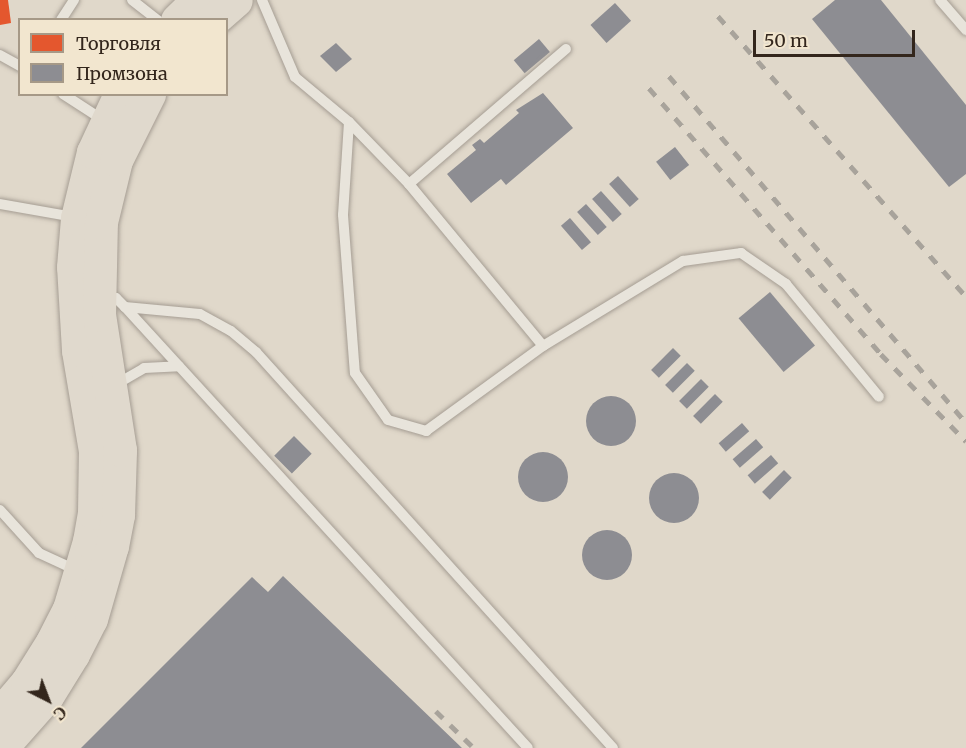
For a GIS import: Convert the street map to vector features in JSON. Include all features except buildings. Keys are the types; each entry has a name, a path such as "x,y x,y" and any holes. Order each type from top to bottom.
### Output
{"main road":[{"path":"179,18 198,0"},
{"path":"215,18 236,0"},
{"path":"89,220 148,96"},
{"path":"0,714 27,682 69,609 93,575 118,516 120,481 118,424 111,388 89,220 93,152 113,108"},
{"path":"2,748 47,696 91,619 99,302"}],"lane":[{"path":"62,18 74,0"},
{"path":"132,0 155,18"},
{"path":"262,0 295,77 350,122 409,184 543,346"},
{"path":"940,0 966,30"},
{"path":"409,184 566,49"},
{"path":"0,55 18,65"},
{"path":"70,96 113,108"},
{"path":"350,122 343,215 355,373 388,420 426,430 543,346 683,261 741,252 786,284 879,397"},
{"path":"0,204 89,220"},
{"path":"99,302 178,366 528,748"},
{"path":"99,302 200,314 231,331 256,352 613,748"},
{"path":"111,388 144,368 178,366"},
{"path":"0,510 39,553 93,575"}],"railway":[{"path":"718,16 966,296"},
{"path":"669,76 966,423"},
{"path":"649,88 881,354 966,441"},
{"path":"436,711 474,748"}]}
